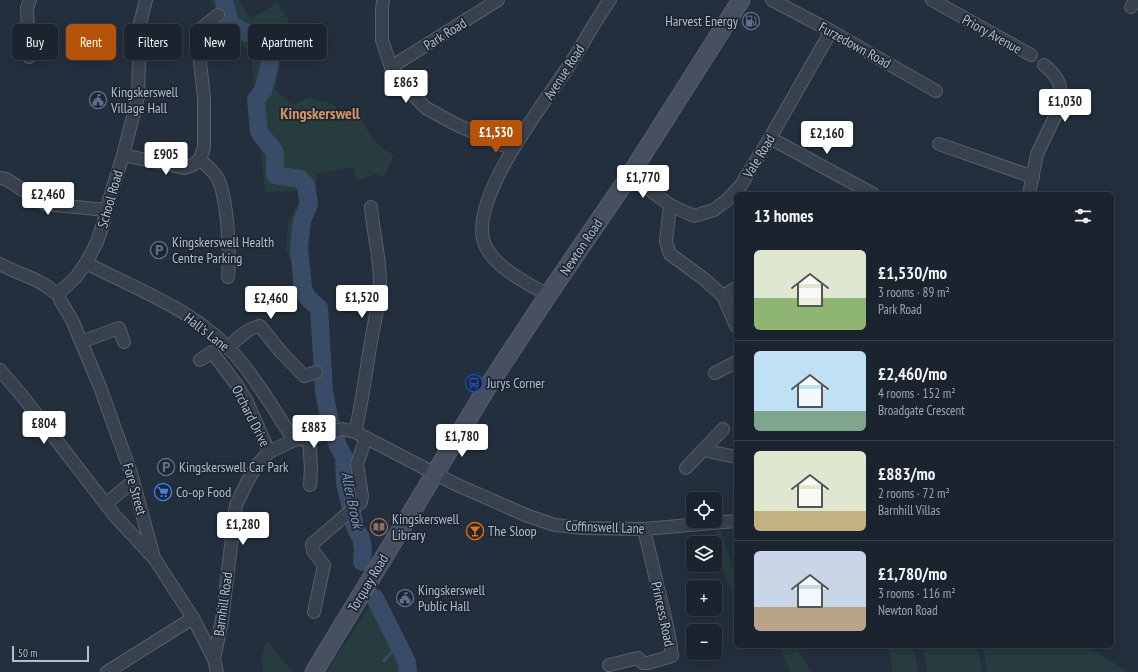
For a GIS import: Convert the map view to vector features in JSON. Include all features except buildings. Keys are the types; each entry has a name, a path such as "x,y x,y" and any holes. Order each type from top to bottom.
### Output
{"street":[{"path":"383,0 382,40 391,67 408,90 426,108 455,124 512,149"},
{"name":"Park Road","path":"391,67 498,0"},
{"name":"Avenue Road","path":"548,295 506,270 497,262 483,239 483,220 489,197 512,149 568,68 610,0"},
{"name":"Newton Road","path":"436,474 487,388 630,175 741,0"},
{"name":"Furzedown Road","path":"772,0 831,31 936,91"},
{"name":"Priory Avenue","path":"932,0 1031,55"},
{"path":"27,1 28,24"},
{"name":"School Road","path":"58,295 76,277 86,263 97,242 104,221 138,97 140,22 144,1"},
{"path":"123,155 184,168 193,165 200,159 204,148 204,98 197,34 218,15"},
{"name":"Vale Road","path":"734,192 741,185 770,138 831,31"},
{"path":"1030,192 1037,154 1061,104 1062,95 1059,81 1053,72 1044,65"},
{"path":"770,138 869,192"},
{"path":"939,144 1033,177"},
{"path":"200,159 218,178 225,202 230,263 228,277"},
{"name":"Vale Road","path":"630,175 670,205 694,216 714,210 734,192"},
{"path":"0,178 6,179 45,204 106,210"},
{"path":"670,205 666,242 670,254 704,278 723,296 734,321"},
{"path":"314,612 324,565 313,551 312,544 361,502 362,496 357,464 360,435 360,414 375,316 379,300 380,281 372,207"},
{"name":"Hall's Lane","path":"86,263 164,301 206,328 238,358 294,440"},
{"path":"0,264 21,275 46,285 58,295"},
{"path":"723,296 734,289"},
{"name":"Fore Street","path":"58,295 72,320 100,387 133,481 154,558 193,618 214,659 217,672"},
{"path":"228,347 244,333 254,327 260,326 281,352 304,376 316,372"},
{"path":"81,342 119,328 124,342"},
{"name":"Orchard Drive","path":"200,360 212,352 236,384 247,402 269,452"},
{"path":"715,373 734,363"},
{"path":"0,370 23,397 115,516 154,558"},
{"name":"Barnhill Road","path":"214,659 222,620 236,505 257,465 269,452 294,440 309,438 342,429 360,435 436,474"},
{"path":"686,468 723,429"},
{"path":"309,438 311,468 310,485"},
{"path":"703,450 734,457"},
{"name":"Coffinswell Lane","path":"436,474 455,484 528,516 555,525 583,528 644,529 734,521"},
{"name":"Torquay Road","path":"314,672 436,474"},
{"path":"106,504 133,481"},
{"name":"Princess Road","path":"609,665 638,658 643,664 672,656 669,635 644,529"},
{"path":"107,672 193,618"}],"green space":[{"path":"211,0 239,0 250,19 277,3 292,24 248,24 248,52 240,43 240,24 225,24"},
{"path":"251,60 284,60 280,63 275,90 293,105 310,97 335,105 337,112 361,117 373,140 394,155 384,177 375,174 357,181 353,167 317,174 316,201 303,234 307,297 286,250 288,223 298,203 298,191 265,192"},
{"path":"714,531 721,531 734,572 734,595 724,574 722,565 722,536 715,536"},
{"path":"375,598 407,662 408,672 326,672"},
{"path":"267,641 293,672 263,672 261,659"},
{"path":"779,648 797,648 811,672 791,672"},
{"path":"888,648 913,648 918,672 893,672"},
{"path":"923,648 977,648 982,672 927,672"},
{"path":"983,648 1091,648 1128,672 987,672"}],"waterway":[{"name":"Aller Brook","path":"224,0 230,23 242,31 258,36 265,44 270,63 263,91 256,99 259,132 275,152 275,175 300,179 306,185 309,204 302,221 299,248 303,288 307,297 319,308 324,391 329,418 338,446 344,457 345,483 356,529 361,538 363,549 362,562"},
{"name":"Aller Brook","path":"375,598 407,662 408,672"},
{"path":"384,661 398,645"}],"place":[{"name":"Harvest Energy","path":"751,21"},
{"name":"Kingskerswell Village Hall","path":"98,100"},
{"name":"Kingskerswell Health Centre Parking","path":"159,250"},
{"name":"Jurys Corner","path":"474,383"},
{"name":"Kingskerswell Car Park","path":"166,467"},
{"name":"Co-op Food","path":"163,492"},
{"name":"Kingskerswell Library","path":"379,527"},
{"name":"The Sloop","path":"475,531"},
{"name":"Kingskerswell Public Hall","path":"405,598"}],"district":[{"name":"Kingskerswell","path":"320,113"}]}
